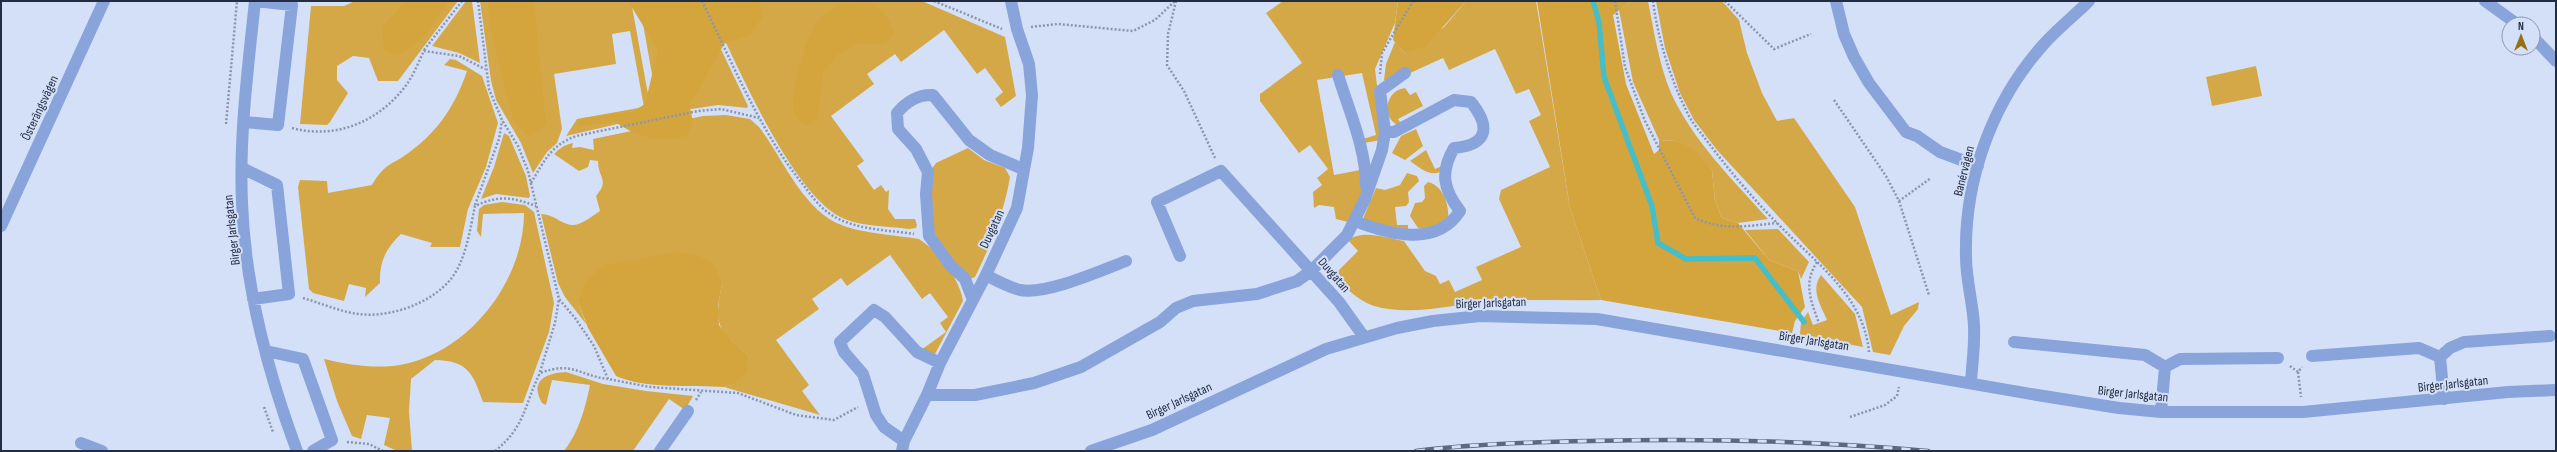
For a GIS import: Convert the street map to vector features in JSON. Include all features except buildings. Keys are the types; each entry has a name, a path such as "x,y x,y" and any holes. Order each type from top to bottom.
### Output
{"street":[{"name":"Österängsvägen","path":"1,226 104,1"},
{"name":"Birger Jarlsgatan","path":"255,1 244,122 242,205 254,299 283,414 297,451"},
{"path":"244,122 278,125 292,5 255,1"},
{"name":"Duvgatan","path":"903,446 927,395 940,362 986,276 1017,208 1028,148 1032,95 1028,64 1017,29 1011,1"},
{"path":"1836,1 1844,34 1868,84 1906,132 1918,136 1940,152 1978,166"},
{"name":"Banérvägen","path":"1971,383 1974,326 1966,257 1970,196 1978,166 1990,128 2024,69 2044,44 2089,1"},
{"path":"2484,1 2506,16"},
{"path":"2541,46 2556,61"},
{"path":"927,395 975,395 1034,383 1082,367 1160,322 1176,308 1193,301 1257,294 1297,281 1311,271 1347,235 1355,221 1366,199 1382,150 1385,132 1380,91 1405,73"},
{"path":"1338,75 1361,147 1366,170 1366,199"},
{"path":"973,300 965,279 951,266 929,236 926,194 928,172 916,149 898,128 898,113 904,105 924,94 933,95 969,140 990,155 1023,169"},
{"path":"1355,221 1380,231 1420,236 1445,225 1454,219 1460,211 1451,200 1444,179 1445,163 1454,148 1465,147 1479,141 1484,134 1484,124 1471,102 1454,100 1394,132 1385,132"},
{"path":"242,168 277,185 289,294 254,299"},
{"path":"1180,256 1157,202 1221,171"},
{"name":"Duvgatan","path":"1221,171 1339,302 1364,337"},
{"path":"986,276 1008,287 1033,291 1067,282 1126,261"},
{"path":"903,446 884,427 871,404 863,374 844,352 840,342 874,310 885,317 917,352 940,362"},
{"name":"Birger Jarlsgatan","path":"1091,451 1152,430 1326,349 1364,337 1433,321 1480,316 1597,319 2118,408 2162,412 2303,412 2556,390"},
{"path":"2440,357 2450,348 2464,342 2550,336"},
{"path":"2014,342 2145,355 2165,367"},
{"path":"2312,356 2419,348 2440,357"},
{"path":"266,351 303,360 332,440 313,451"},
{"path":"2440,357 2444,399"},
{"path":"2165,367 2180,359 2278,358"},
{"path":"2162,412 2165,367"},
{"path":"660,451 688,411"},
{"path":"81,443 102,451"}],"path":[{"path":"278,125 306,132 332,132 379,114 407,84 424,51 462,1"},
{"path":"478,1 485,69 489,89 502,120 518,146 531,183 559,299 555,323 527,410 519,424 504,444 495,451"},
{"path":"702,1 760,118 798,178 817,202 833,216 847,223 929,236"},
{"path":"934,1 1002,29 1017,29 1058,24 1133,31 1155,20 1176,1"},
{"path":"1176,1 1168,34 1167,65 1184,91 1221,171"},
{"path":"1380,91 1382,53 1413,1"},
{"path":"1615,1 1627,74 1645,121 1695,218 1711,226 1736,228 1777,224"},
{"path":"1653,1 1664,53 1690,118 1720,158 1777,224 1817,262 1857,308 1867,332 1870,353 1876,354"},
{"path":"1725,1 1774,49 1811,34"},
{"path":"424,51 459,56 485,69"},
{"path":"1834,100 1886,176 1899,201 1929,295"},
{"path":"531,183 552,149 561,142 576,136 698,111 721,109 760,118"},
{"path":"289,294 359,314 399,312 424,300 450,280 467,242 475,206 499,140 502,120"},
{"path":"1899,201 1931,178"},
{"path":"475,206 489,199 514,198 536,206"},
{"path":"1817,262 1812,269 1808,285 1811,304 1819,323"},
{"path":"559,299 576,318 594,346 608,379"},
{"path":"2298,372 2312,356"},
{"path":"2278,358 2298,372 2303,412"},
{"path":"540,373 556,367 570,367 592,377 650,387 738,393 796,416 834,420 855,408 871,404"},
{"path":"1892,382 1900,384"},
{"path":"1850,417 1885,404"},
{"path":"332,440 369,444 383,451"}],"shaded area":[{"path":"355,1 458,1 398,81 378,81 369,58 353,56 337,66 337,80 348,93 330,122 327,125 300,124 311,6 344,6"},
{"path":"406,1 448,1 427,34 413,46 395,56 384,51 382,26"},
{"path":"466,1 472,1 480,63 459,53 432,46"},
{"path":"480,1 631,1 652,116 566,136 577,119 644,107 630,31 612,34 616,64 554,74 562,129 557,143 547,152 533,173 521,143 496,100 491,81"},
{"path":"487,1 534,1 546,124 529,138 514,123 492,36"},
{"path":"628,1 759,1 763,16 750,35 724,44 700,88 689,103 693,122 687,136 667,139 649,138 632,132 615,122 580,126 578,122 583,118 632,112 645,104 658,50"},
{"path":"639,1 698,1 748,106 747,108 718,105 659,114"},
{"path":"706,1 922,1 1005,37 1016,96 1001,107 995,99 1003,92 985,68 977,74 944,30 901,62 895,54 867,74 874,84 831,116 864,161 857,166 874,190 881,185 886,192 889,190 888,209 895,219 915,219 917,225 916,228 909,229 861,224 835,214 816,197 797,174 779,147 762,116"},
{"path":"1283,1 1398,1 1395,23 1375,69 1383,136 1381,140 1364,143 1363,139 1376,135 1362,73 1317,80 1334,175 1360,170 1363,197 1348,222 1336,219 1334,207 1319,205 1314,208 1313,192 1322,185 1317,178 1328,169 1310,145 1299,153 1260,101 1260,94 1302,63 1266,13"},
{"path":"1398,1 1466,1 1425,47 1405,53 1393,40"},
{"path":"1466,1 1536,1 1570,208 1601,300 1491,301 1432,309 1388,309 1374,306 1360,299 1347,289 1325,266 1328,264 1337,272 1358,251 1348,240 1361,235 1383,236 1404,241 1425,271 1436,276 1440,284 1449,280 1455,292 1482,280 1476,267 1521,247 1499,199 1501,190 1550,167 1529,121 1541,115 1529,89 1516,94 1495,49 1449,70 1443,58 1388,83 1384,80 1386,64 1395,42 1405,53 1444,27"},
{"path":"1537,1 1631,1 1613,15 1626,84 1654,154 1659,150 1659,140 1676,141 1693,149 1712,170 1715,201 1722,218 1738,223 1769,260 1798,271 1805,307 1795,321 1792,333 1601,300 1570,208"},
{"path":"1631,1 1648,1 1663,71 1671,93 1680,111 1702,144 1768,219 1738,223 1722,218 1715,201 1712,170 1676,141 1659,140 1633,82 1619,10"},
{"path":"1656,1 1722,1 1739,20 1747,53 1762,93 1777,121 1794,118 1855,207 1891,315 1919,302 1918,309 1904,326 1890,355 1873,352 1862,307 1717,150 1694,120 1680,93 1665,48"},
{"path":"842,4 877,5 888,18 895,34 885,44 857,44 837,55 823,73 818,118 807,125 796,117 793,105 793,95 803,54 811,31 818,20 827,12"},
{"path":"450,59 456,60 482,76 498,123 486,167 468,209 460,247 430,247 432,243 401,234 384,256 381,268 380,283 365,297 366,288 349,284 344,301 313,293 309,289 298,187 300,180 327,181 328,193 372,185 385,168 411,151 430,134 452,105 467,71 444,65"},
{"path":"2256,66 2262,96 2212,106 2206,77"},
{"path":"1405,88 1410,95 1416,92 1423,106 1398,119 1402,125 1398,125 1390,118 1388,112 1389,100 1398,90"},
{"path":"726,115 750,119 759,127 805,197 829,219 844,226 862,231 919,239 926,244 947,266 958,284 963,301 935,354 921,350 946,332 940,323 948,317 930,293 922,299 890,255 847,286 841,278 812,299 819,309 776,340 809,385 802,391 820,415 724,387 732,385 748,355 729,338 720,325 718,309 722,284 578,302 586,324 565,297 558,283 541,214 549,215 571,225 579,224 600,211 596,196 600,191 603,182 598,167 598,161 590,160 588,167 579,171 554,154 562,147 573,143 572,148 580,147 594,150 593,139 703,116"},
{"path":"1416,129 1423,146 1405,160 1392,153 1401,136"},
{"path":"504,133 509,136 526,176 530,196 529,198 496,194 481,199 494,167"},
{"path":"968,148 984,160 1005,168 1010,177 1001,216 992,240 975,277 970,279 946,253 932,230 931,170 936,163"},
{"path":"1426,150 1435,169 1442,166 1440,172 1428,172 1410,161"},
{"path":"1407,173 1417,176 1419,181 1408,192 1409,202 1406,206 1395,207 1397,225 1408,225 1408,229 1405,231 1362,221 1376,188 1385,190 1400,185"},
{"path":"1428,182 1438,187 1444,197 1447,203 1448,220 1426,230 1418,228 1410,216 1415,203 1422,202 1425,198 1424,186"},
{"path":"502,202 525,205 534,212 554,303 549,332 523,403 483,402 476,384 468,371 455,363 435,360 411,379 409,411 412,451 397,451 384,445 390,418 367,415 361,439 352,436 337,401 324,359 362,366 381,367 400,365 425,358 448,346 470,330 488,310 503,288 514,264 522,239 524,213 483,214 481,237 477,231 479,209 484,205"},
{"path":"1778,229 1809,262 1801,279 1798,271 1769,260 1745,230"},
{"path":"677,252 698,255 715,265 722,284 718,306 719,325 731,340 748,355 747,372 732,385 724,387 654,385 627,380 616,376 588,328 578,302 585,282 603,265"},
{"path":"1821,275 1855,314 1863,347 1800,335 1801,322 1808,312 1813,325 1827,320 1816,292 1816,286"},
{"path":"566,372 603,384 646,391 693,396 685,410 669,399 633,451 564,451 574,436 581,420 590,385 552,380 546,405 542,403 537,389 539,384 546,376"}],"waterway":[{"path":"1593,1 1599,22 1604,77 1652,206 1658,243 1686,259 1755,258 1804,322"}],"railway":[{"path":"1416,451 1481,445 1633,440 1760,441 1928,451"}]}
